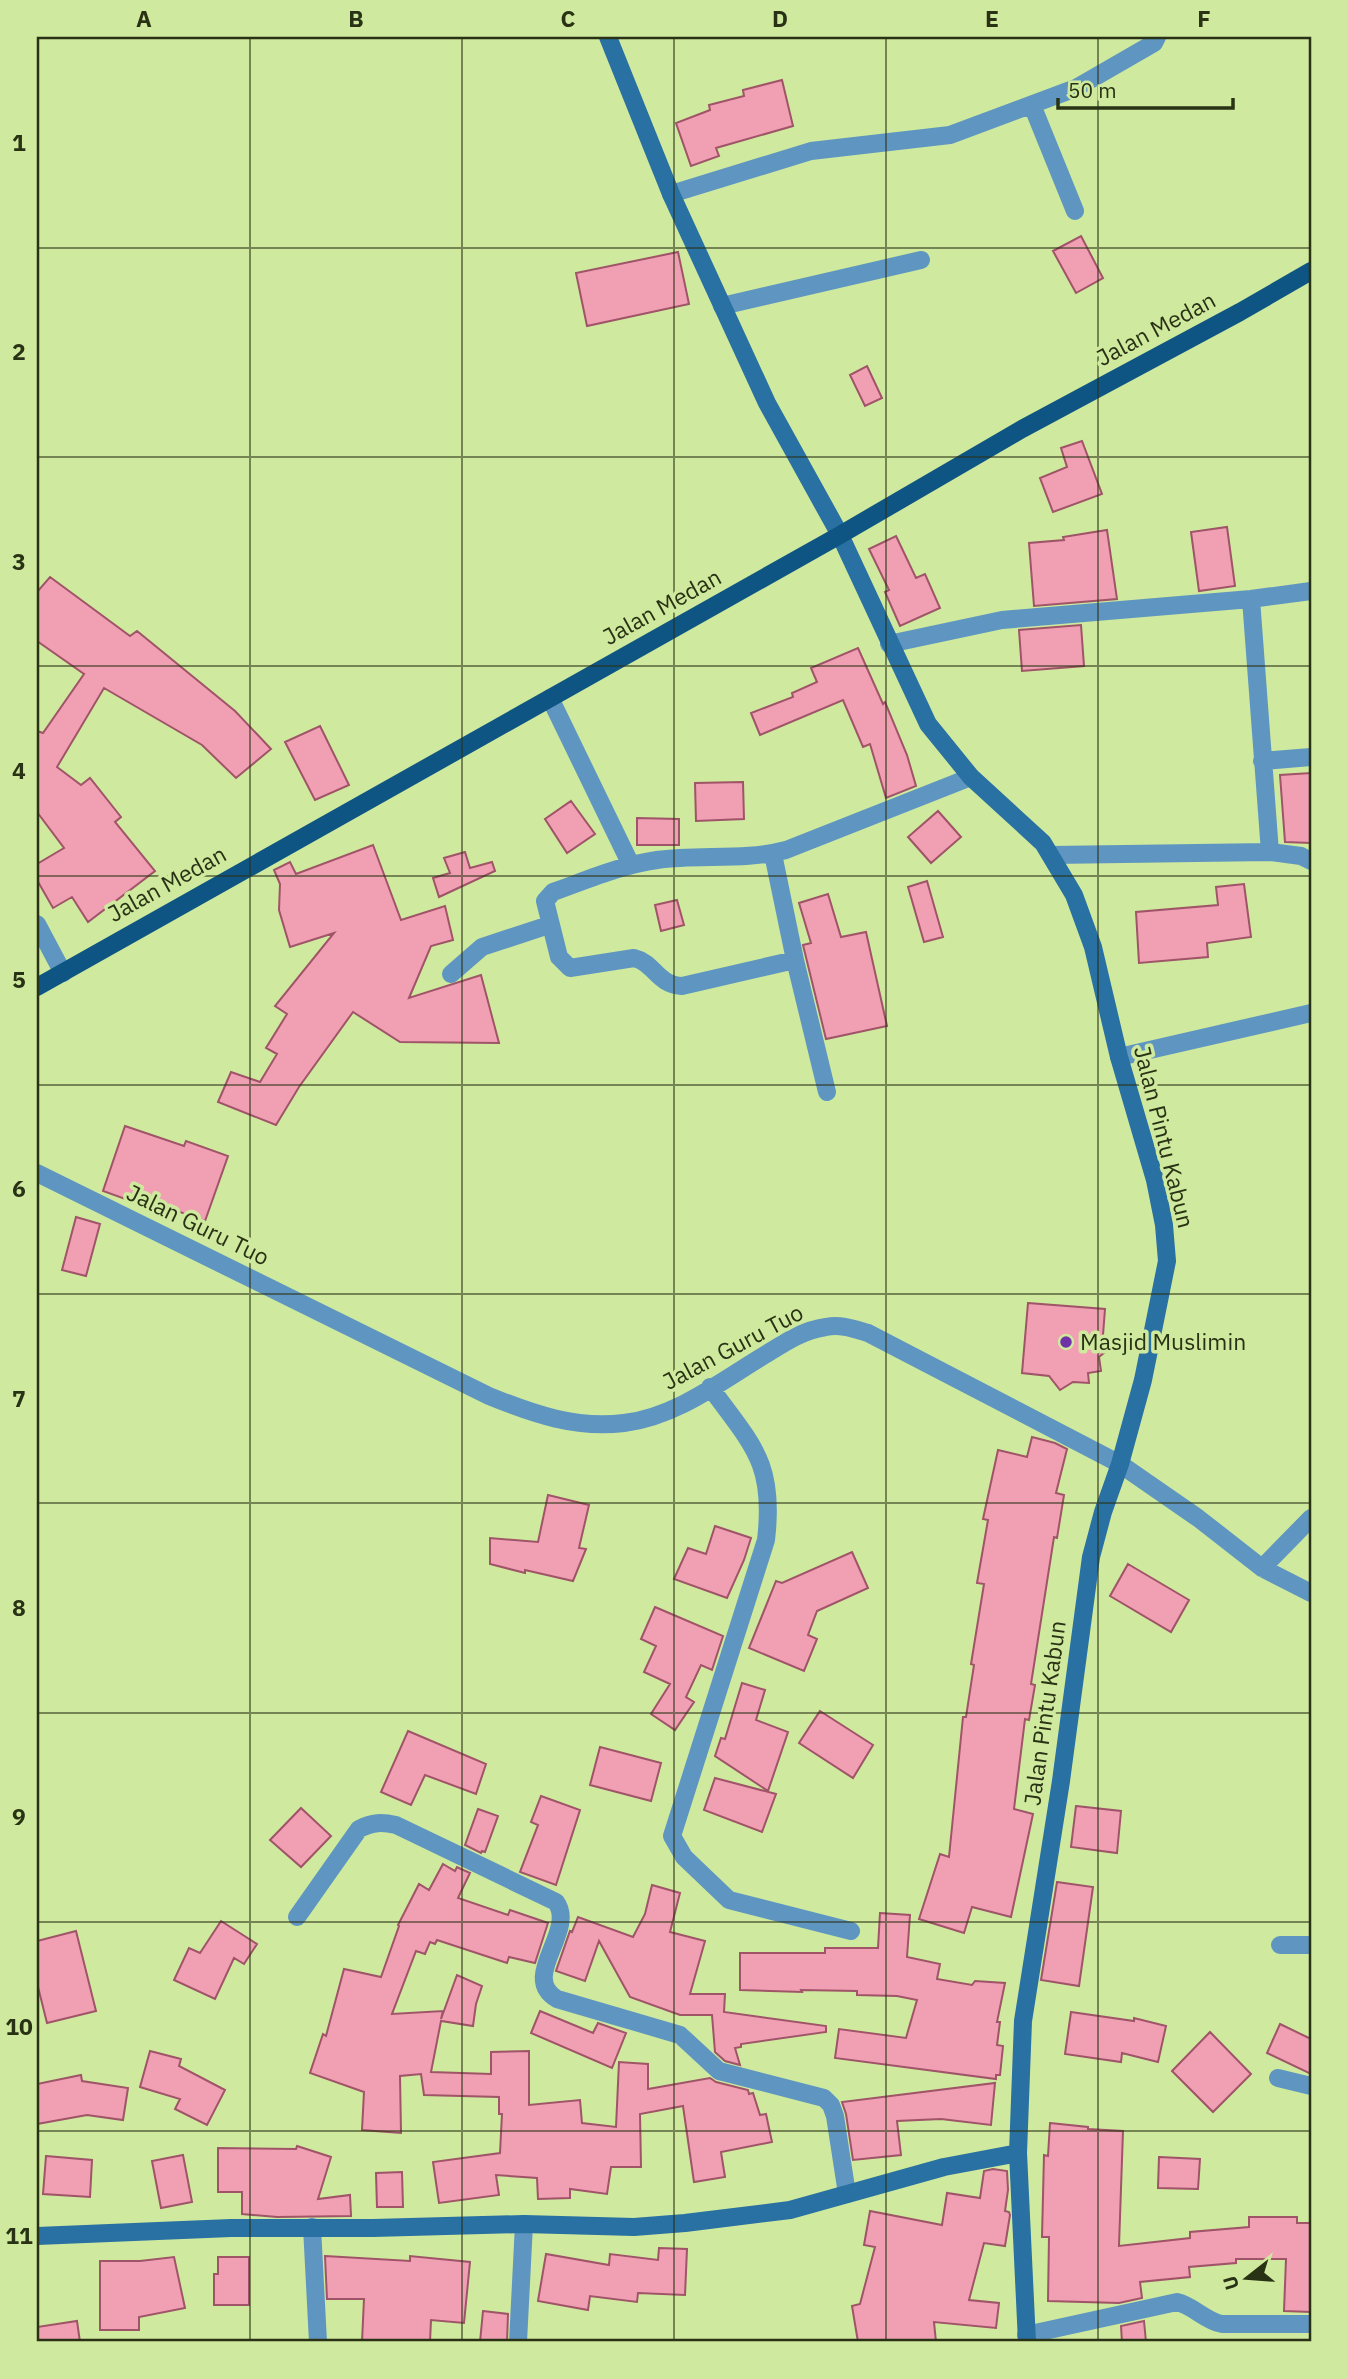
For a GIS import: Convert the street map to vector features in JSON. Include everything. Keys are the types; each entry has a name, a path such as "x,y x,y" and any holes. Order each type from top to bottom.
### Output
{"main road":[{"name":"Jalan Medan","path":"37,987 840,535 1022,429 1311,271"}],"street":[{"name":"Jalan Pintu Kabun","path":"608,37 671,194 767,403 840,535 928,724 971,777 1043,843 1073,895 1093,947 1119,1057 1155,1180 1164,1225 1167,1261 1143,1380 1091,1557 1061,1782 1023,2021 1018,2153 1026,2338"},
{"path":"671,194 811,151 950,135 1076,88 1154,43 1157,37"},
{"path":"1032,106 1075,211"},
{"path":"722,306 921,260"},
{"path":"890,644 1002,620 1251,599 1311,591"},
{"path":"1251,599 1270,852"},
{"path":"550,698 631,865"},
{"path":"1262,761 1311,757"},
{"path":"795,960 682,986 669,985 643,960 634,958 570,968 559,957 545,905 553,892 631,865 659,860 773,854 971,777"},
{"path":"1051,855 1270,852 1301,856 1311,861"},
{"path":"773,854 827,1092"},
{"path":"37,924 63,973"},
{"path":"451,974 482,947 550,925"},
{"path":"1119,1057 1311,1013"},
{"name":"Jalan Guru Tuo","path":"37,1173 489,1396 560,1421 601,1425 627,1423 682,1405 805,1331 829,1326 847,1327 868,1333 1120,1464 1198,1518 1262,1568 1311,1593"},
{"path":"710,1387 756,1450 766,1479 769,1510 766,1540 671,1836 684,1857 729,1900 851,1931"},
{"path":"1262,1568 1311,1518"},
{"path":"297,1917 359,1829 371,1823 382,1822 396,1825 556,1902 561,1909 561,1922 543,1973 544,1986 549,1994 680,2035 719,2071 824,2098 831,2105 835,2116 847,2194"},
{"path":"1280,1945 1311,1945"},
{"path":"1278,2078 1311,2086"},
{"path":"37,2236 196,2229 524,2224 634,2227 685,2223 790,2210 944,2167 1018,2153"},
{"path":"518,2342 524,2224"},
{"path":"312,2227 318,2342"},
{"path":"1026,2338 1177,2302 1215,2323 1311,2324"}],"building":[{"path":"782,80 793,126 716,148 719,156 691,166 676,123 710,110 709,105 744,96 743,90"},
{"path":"1081,236 1103,278 1076,293 1053,251"},
{"path":"678,252 689,304 587,326 576,273"},
{"path":"867,366 882,398 865,406 850,375"},
{"path":"1082,441 1102,494 1053,512 1040,478 1067,467 1061,448"},
{"path":"1227,527 1235,586 1199,591 1191,532"},
{"path":"1107,530 1117,599 1034,606 1029,543 1064,540 1063,537"},
{"path":"896,536 916,578 925,574 940,608 900,626 885,592 889,590 869,549"},
{"path":"50,577 130,636 137,631 235,711 271,749 236,778 202,745 104,688 57,767 81,785 90,778 121,817 115,822 155,871 88,922 72,897 53,908 37,880 37,864 64,848 37,812 37,731 43,733 84,674 37,641 37,592"},
{"path":"1081,625 1084,666 1022,671 1019,630"},
{"path":"858,648 883,704 885,702 907,755 916,786 886,798 870,744 863,747 843,700 760,735 751,713 793,697 792,693 817,682 811,668"},
{"path":"320,726 349,785 315,800 285,742"},
{"path":"1311,773 1311,843 1285,842 1280,775"},
{"path":"743,782 744,819 696,821 695,783"},
{"path":"571,801 595,834 567,853 545,819"},
{"path":"938,811 961,837 931,863 908,837"},
{"path":"637,818 679,819 679,845 637,845"},
{"path":"373,845 401,920 445,906 453,940 431,946 409,998 481,975 499,1043 400,1042 353,1012 299,1087 276,1125 218,1102 231,1072 260,1082 277,1054 266,1048 287,1014 275,1006 334,933 290,947 279,910 280,884 274,870 290,862 296,874"},
{"path":"465,852 470,868 492,862 495,871 439,897 433,878 450,873 444,858"},
{"path":"927,881 943,937 924,942 908,887"},
{"path":"1244,884 1251,937 1207,943 1208,957 1139,963 1136,912 1218,905 1216,887"},
{"path":"828,894 841,937 866,932 887,1026 826,1039 803,945 811,943 799,903"},
{"path":"677,900 684,925 661,931 655,905"},
{"path":"125,1126 184,1146 186,1141 228,1156 205,1221 141,1198 139,1204 103,1191"},
{"path":"76,1217 100,1224 86,1276 62,1270"},
{"name":"Masjid Muslimin","path":"1028,1303 1105,1309 1103,1335 1110,1348 1099,1357 1101,1371 1088,1373 1089,1383 1073,1382 1060,1390 1049,1376 1022,1373"},
{"path":"1032,1437 1067,1449 1056,1493 1064,1495 1057,1538 1054,1537 1031,1684 1035,1685 1029,1720 1025,1719 1014,1809 1033,1814 1011,1917 972,1907 964,1933 919,1919 940,1854 949,1857 963,1717 966,1717 974,1665 971,1664 984,1584 977,1583 988,1520 983,1519 998,1450 1027,1457"},
{"path":"548,1495 589,1505 579,1548 586,1549 573,1581 490,1564 490,1538 538,1542"},
{"path":"715,1526 751,1538 727,1598 674,1579 688,1548 706,1554"},
{"path":"852,1552 868,1588 817,1611 808,1635 817,1639 804,1671 749,1648 776,1581 782,1583"},
{"path":"1128,1564 1189,1600 1171,1632 1110,1596"},
{"path":"655,1607 723,1636 712,1670 701,1665 686,1697 694,1702 675,1730 651,1714 670,1684 644,1672 656,1646 641,1639"},
{"path":"742,1683 765,1690 756,1720 788,1732 768,1791 715,1756 721,1738 725,1739"},
{"path":"820,1711 873,1745 853,1778 799,1743"},
{"path":"408,1731 486,1764 476,1794 425,1775 411,1805 381,1792"},
{"path":"600,1747 661,1763 651,1801 590,1785"},
{"path":"715,1778 776,1794 762,1832 704,1810"},
{"path":"541,1796 580,1810 556,1885 520,1872 538,1825 531,1822"},
{"path":"1076,1806 1121,1811 1117,1853 1071,1847"},
{"path":"301,1808 331,1836 301,1867 270,1840"},
{"path":"478,1809 498,1816 485,1852 481,1853 465,1845"},
{"path":"443,1864 455,1871 457,1867 470,1873 458,1898 508,1915 510,1910 548,1923 535,1963 509,1957 507,1963 437,1940 435,1944 430,1942 425,1954 416,1951 392,2014 443,2011 441,2019 457,1975 482,1986 473,2026 441,2021 431,2072 491,2074 491,2052 529,2051 529,2105 580,2100 582,2123 616,2127 619,2062 648,2064 648,2089 710,2078 748,2090 749,2094 753,2093 760,2115 766,2114 772,2142 721,2152 725,2177 694,2182 683,2106 640,2114 641,2167 611,2167 607,2194 570,2189 570,2198 538,2199 537,2178 496,2175 499,2195 439,2203 433,2162 500,2153 502,2114 499,2114 499,2097 424,2095 421,2074 400,2076 401,2133 362,2130 364,2092 310,2073 323,2034 326,2036 344,1969 381,1977 398,1925 419,1884 429,1890"},
{"path":"1057,1882 1093,1887 1079,1986 1041,1980"},
{"path":"652,1885 680,1893 670,1932 705,1941 690,1994 725,1994 724,2012 826,2026 826,2032 741,2044 741,2047 735,2048 740,2065 725,2061 715,2052 712,2015 680,2015 630,1997 599,1941 585,1981 556,1971 570,1931 572,1932 578,1917 633,1937 645,1914"},
{"path":"880,1913 910,1915 907,1957 940,1964 937,1979 972,1985 975,1981 1005,1983 997,2022 1000,2022 997,2045 1003,2046 1000,2075 996,2075 996,2079 835,2058 839,2029 906,2038 917,2000 897,1996 857,1995 857,1991 740,1990 740,1953 825,1953 825,1948 878,1948"},
{"path":"221,1921 257,1944 244,1964 234,1958 215,1999 174,1980 189,1948 200,1953"},
{"path":"76,1931 96,2011 47,2023 37,1983 37,1941"},
{"path":"540,2011 593,2033 598,2023 626,2033 612,2068 531,2033"},
{"path":"1071,2012 1134,2021 1134,2018 1166,2026 1158,2062 1122,2053 1121,2062 1065,2054"},
{"path":"1280,2024 1311,2039 1311,2074 1267,2053"},
{"path":"1210,2032 1251,2074 1213,2112 1172,2071"},
{"path":"150,2051 181,2059 179,2066 225,2090 207,2125 175,2109 180,2099 140,2087"},
{"path":"81,2075 82,2081 128,2088 123,2120 87,2115 37,2124 37,2084"},
{"path":"995,2083 991,2125 941,2119 897,2121 901,2155 853,2160 842,2102"},
{"path":"1050,2123 1123,2131 1119,2246 1190,2238 1190,2232 1249,2227 1249,2217 1297,2217 1297,2223 1311,2223 1311,2312 1284,2311 1286,2259 1236,2259 1236,2263 1189,2267 1190,2277 1140,2282 1142,2298 1119,2303 1048,2301 1049,2237 1042,2237 1044,2155 1048,2156"},
{"path":"297,2146 331,2157 318,2199 350,2195 351,2216 277,2217 242,2214 242,2192 218,2192 218,2148 296,2149"},
{"path":"183,2155 192,2202 161,2208 152,2161"},
{"path":"46,2156 92,2160 90,2197 43,2194"},
{"path":"1159,2157 1200,2159 1198,2189 1158,2188"},
{"path":"984,2171 1007,2171 1005,2211 1010,2215 1005,2246 984,2243 969,2300 999,2303 996,2328 934,2322 936,2342 858,2342 852,2306 860,2304 875,2247 864,2245 870,2211 942,2225 947,2193 980,2198"},
{"path":"402,2172 403,2207 377,2207 376,2173"},
{"path":"659,2248 687,2249 685,2295 638,2293 637,2302 590,2296 588,2310 538,2301 546,2254 609,2265 610,2254 658,2260"},
{"path":"325,2256 410,2261 410,2256 470,2262 464,2323 431,2320 430,2342 362,2342 364,2299 327,2299"},
{"path":"174,2257 185,2308 139,2317 139,2330 100,2330 100,2261 140,2261"},
{"path":"218,2257 249,2257 249,2305 214,2305 214,2274 218,2274"},
{"path":"483,2311 508,2314 507,2342 480,2342"},
{"path":"77,2321 80,2342 37,2342 37,2327"},
{"path":"1144,2321 1146,2342 1122,2342 1121,2326"}],"place":[{"name":"Masjid Muslimin","path":"1066,1342"}]}
